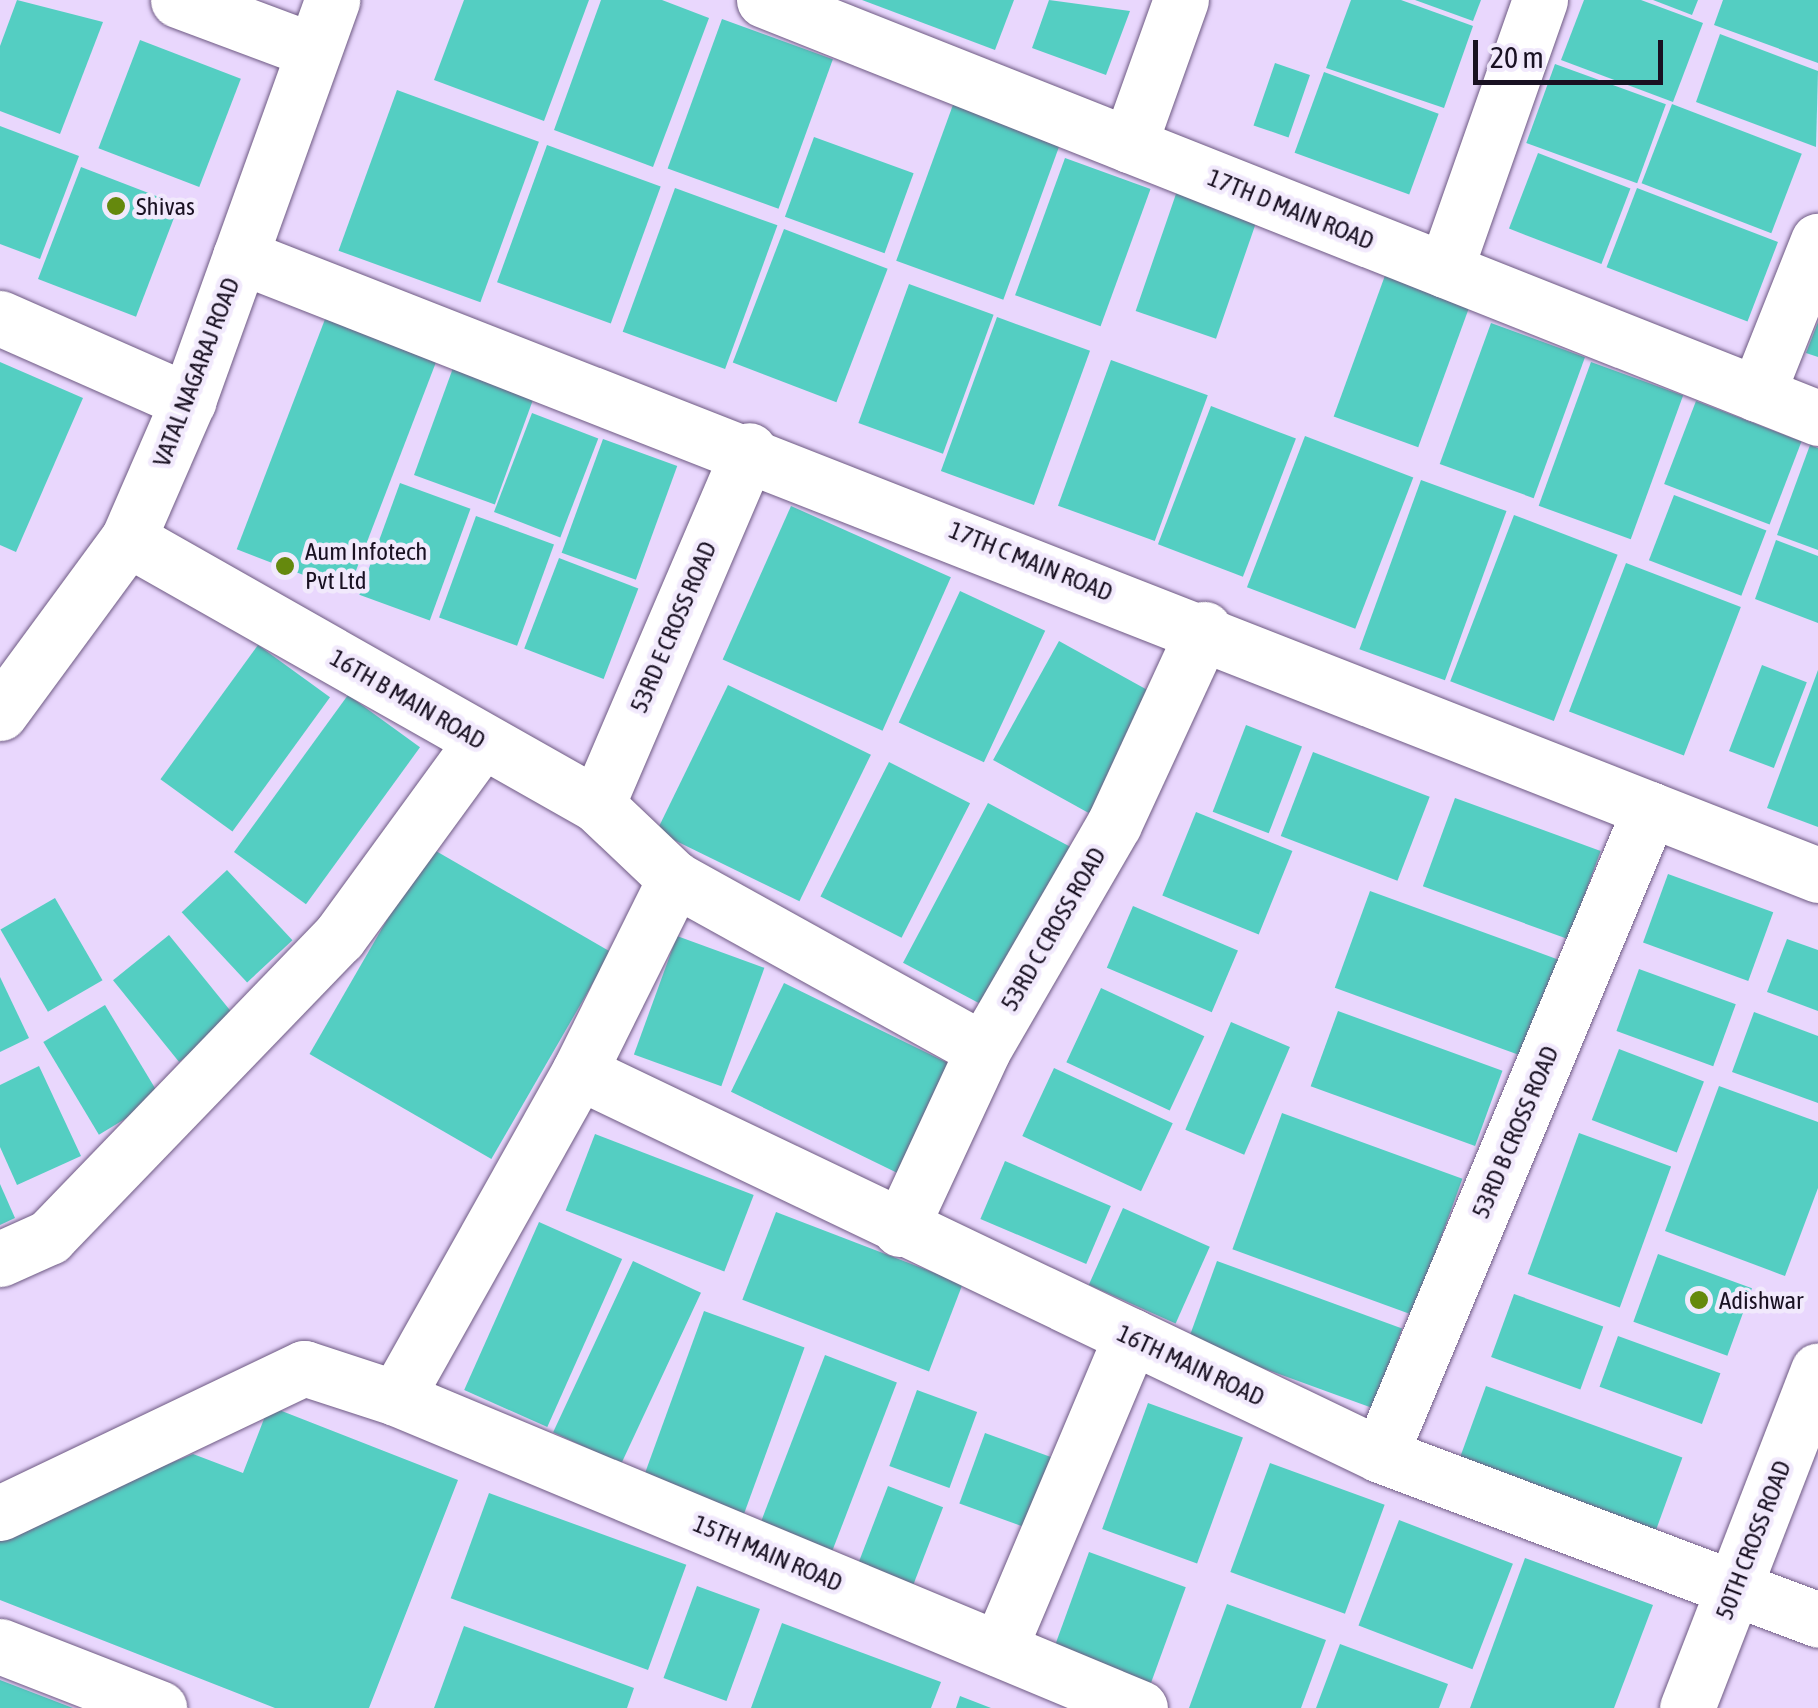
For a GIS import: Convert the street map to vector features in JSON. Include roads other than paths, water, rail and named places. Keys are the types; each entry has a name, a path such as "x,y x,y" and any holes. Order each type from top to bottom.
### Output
{"street":[{"path":"178,0 312,50"},
{"name":"VATAL NAGARAJ ROAD","path":"0,713 128,539 188,400 332,0"},
{"path":"1129,145 1181,0"},
{"path":"1445,270 1540,0"},
{"name":"17TH D MAIN ROAD","path":"787,4 1129,145 1818,418"},
{"path":"1756,394 1818,240"},
{"name":"17TH C MAIN ROAD","path":"240,256 749,450 1818,875"},
{"path":"0,318 188,400"},
{"name":"53RD E CROSS ROAD","path":"597,805 749,450"},
{"name":"16TH B MAIN ROAD","path":"128,539 597,805 675,879 983,1050"},
{"name":"53RD C CROSS ROAD","path":"900,1228 983,1050 1114,824 1204,630"},
{"path":"0,1259 50,1236 339,938 481,742"},
{"name":"53RD B CROSS ROAD","path":"1380,1455 1650,809"},
{"path":"396,1398 579,1072 675,879"},
{"name":"16TH MAIN ROAD","path":"579,1072 1380,1455 1818,1620"},
{"path":"998,1650 1131,1336"},
{"name":"15TH MAIN ROAD","path":"0,1513 304,1368 396,1398 1140,1708"},
{"name":"50TH CROSS ROAD","path":"1687,1708 1818,1372"},
{"path":"0,1646 159,1708"}],"place":[{"name":"Shivas","path":"116,206"},
{"name":"Aum Infotech Pvt Ltd","path":"285,566"},
{"name":"Adishwar","path":"1699,1300"}]}
